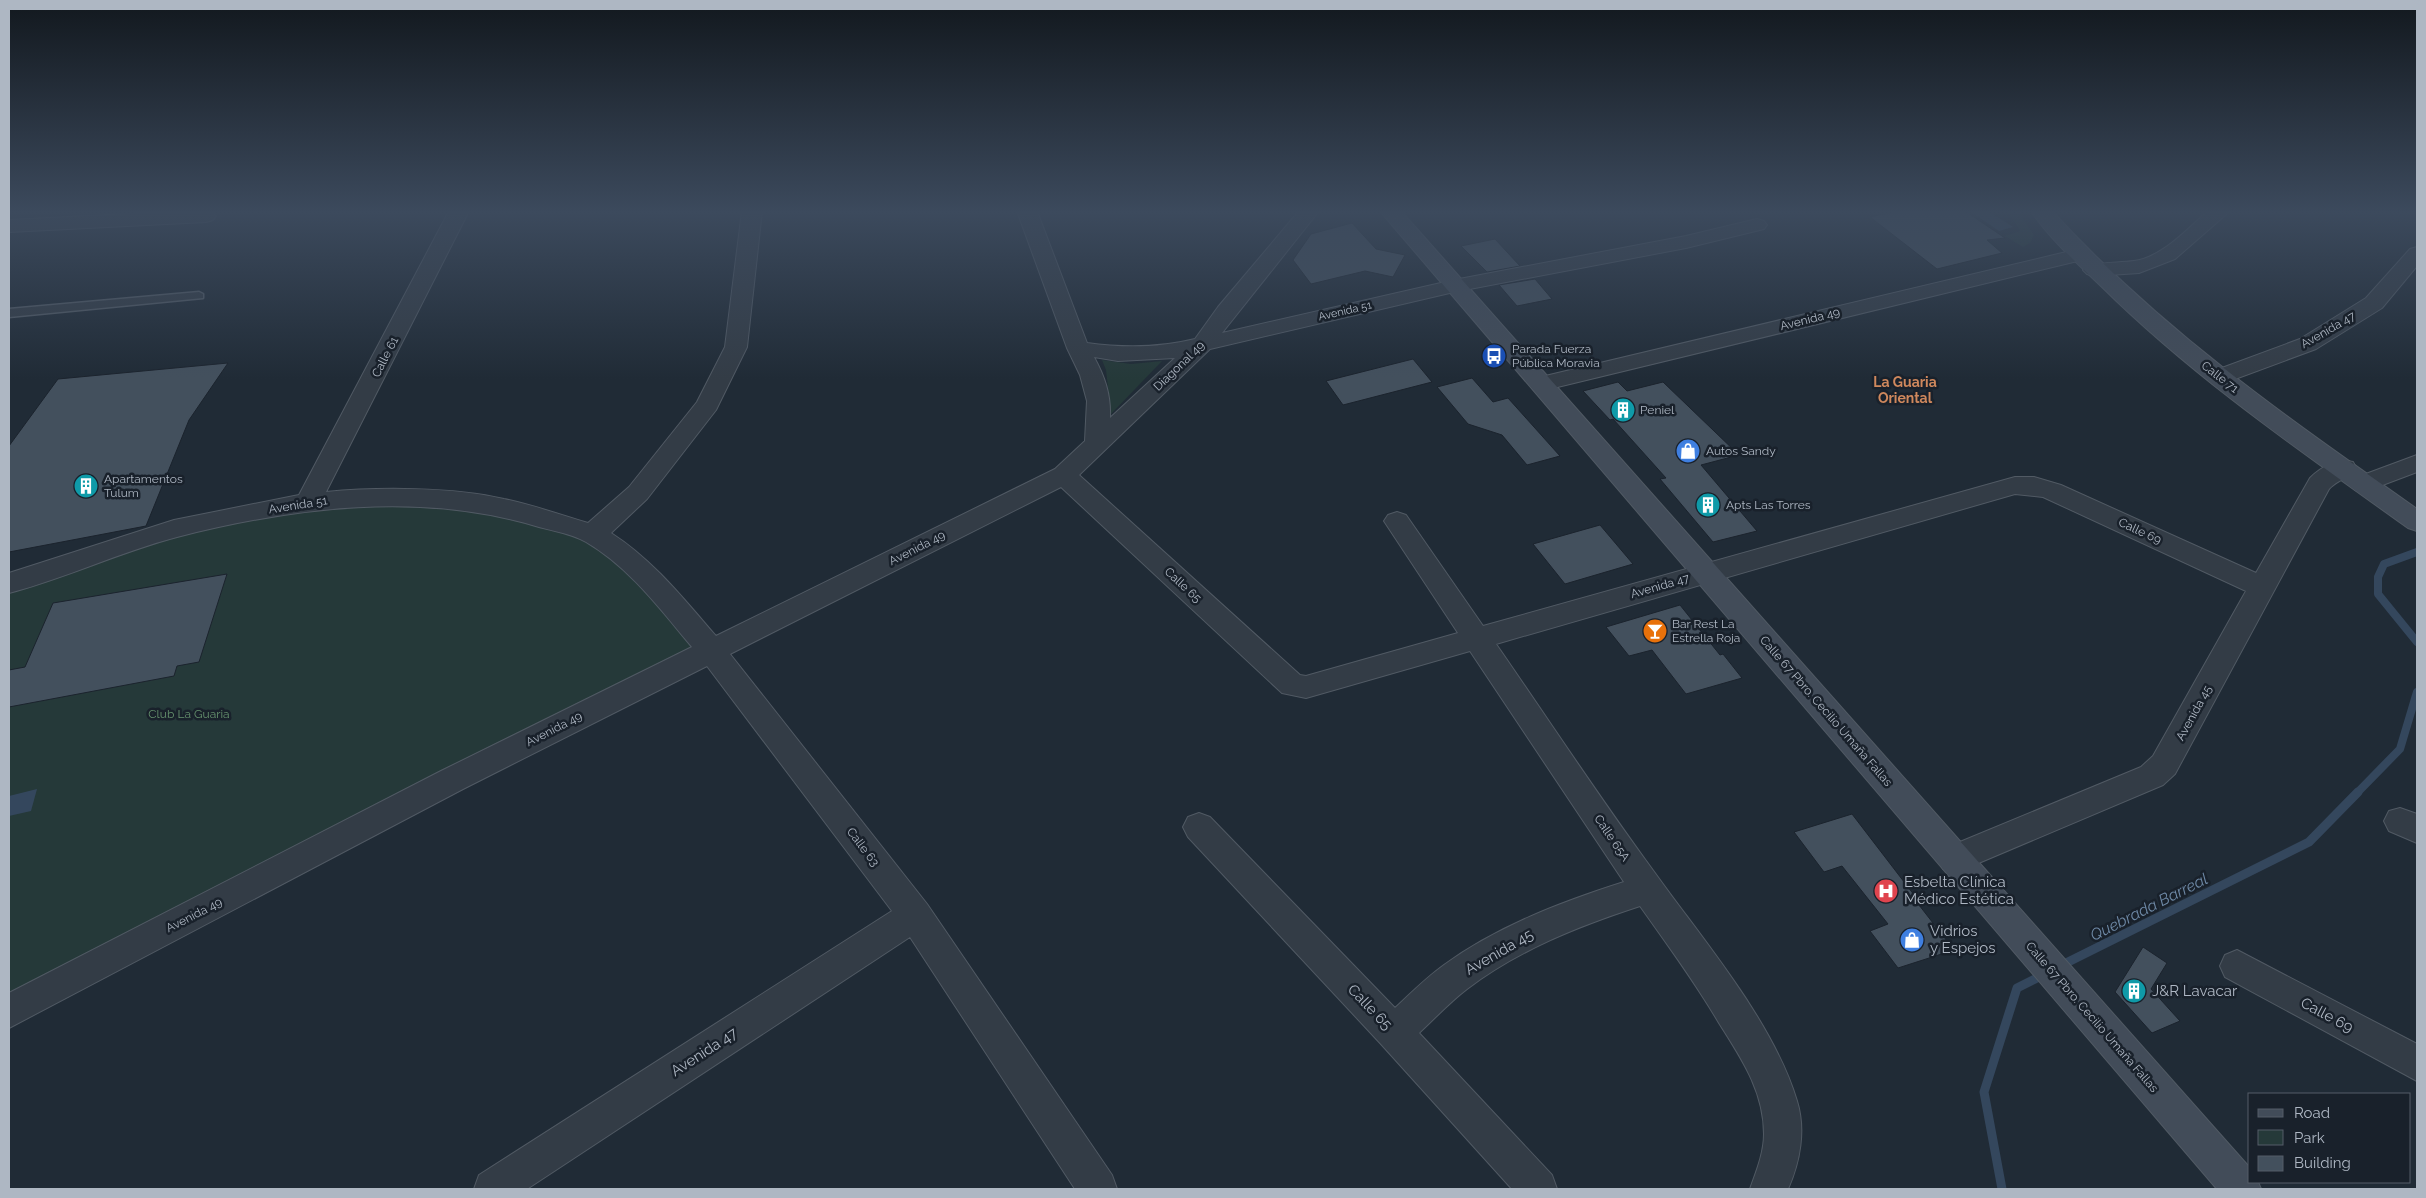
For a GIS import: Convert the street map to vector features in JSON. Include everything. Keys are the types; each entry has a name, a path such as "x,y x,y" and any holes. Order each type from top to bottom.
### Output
{"main road":[{"name":"Calle 67 Pbro. Cecilio Umaña Fallas","path":"1438,267 2242,1189"},
{"name":"Calle 71","path":"2091,267 2161,330 2220,377 2417,522"}],"street":[{"name":"Calle 61","path":"308,502 430,267"},
{"path":"593,534 638,493 708,405 736,347 747,267"},
{"path":"1048,267 1078,348 1092,375 1098,396 1097,445"},
{"name":"Diagonal 49","path":"1097,445 1203,344 1226,312 1263,267"},
{"name":"Avenida 51","path":"1078,348 1118,354 1147,354 1203,344 1454,286 1555,267"},
{"name":"Avenida 49","path":"1541,384 2064,267"},
{"name":"Avenida 47","path":"2220,377 2308,344 2374,303 2405,267"},
{"name":"Avenida 49","path":"9,1011 452,780 1064,475 1097,445"},
{"name":"Avenida 45","path":"1955,859 2152,776 2172,754 2319,484 2326,477 2354,476 2417,463"},
{"name":"Calle 65","path":"1064,475 1292,685 1306,687"},
{"name":"Avenida 47","path":"1306,687 2015,485"},
{"name":"Calle 69","path":"2015,485 2034,486 2052,491 2263,587"},
{"name":"Avenida 51","path":"9,583 174,529 308,502 402,497 448,500 503,507 593,534"},
{"name":"Calle 65A","path":"1397,521 1647,889 1708,973 1764,1062 1779,1102 1783,1135 1773,1180"},
{"name":"Calle 63","path":"593,534 622,552 650,578 712,651 915,916 1098,1189"},
{"name":"Calle 65","path":"1199,827 1394,1032 1538,1189"},
{"name":"Avenida 45","path":"1394,1032 1456,977 1511,941 1587,907 1647,889"},
{"name":"Avenida 47","path":"493,1189 915,916"},
{"name":"Calle 69","path":"2237,966 2417,1063"}],"lane":[{"path":"9,313 199,296"}],"green space":[{"path":"1102,360 1131,364 1162,361 1111,414 1106,370"},
{"name":"Club La Guaria","path":"402,497 593,534 712,651 452,780 9,1011 9,583 174,529"}],"water":[{"path":"37,789 31,811 9,816 9,796"}],"building":[{"path":"1298,267 1399,267 1393,277 1365,271 1311,284"},
{"path":"1482,267 1515,267 1487,272"},
{"path":"1535,279 1552,299 1517,306 1499,285"},
{"path":"1413,359 1432,382 1343,405 1326,381"},
{"name":"Apartamentos Tulum","path":"228,363 189,420 146,526 9,552 9,446 58,379"},
{"path":"1472,378 1493,402 1508,398 1560,456 1527,465 1502,435 1468,424 1437,387"},
{"path":"1618,382 1627,391 1663,382 1739,455 1701,465 1757,531 1713,542 1660,479 1666,478 1613,419 1610,420 1583,391"},
{"path":"1600,525 1633,564 1565,584 1533,544"},
{"path":"227,574 199,662 177,666 174,676 9,707 9,670 25,667 53,603"},
{"path":"1680,605 1720,655 1723,654 1742,678 1686,694 1652,650 1629,656 1606,627"},
{"path":"1852,814 1954,950 1898,968 1870,931 1888,924 1842,866 1824,872 1794,832"},
{"name":"J&R Lavacar","path":"2143,947 2167,963 2151,989 2180,1021 2152,1033 2115,992"}],"waterway":[{"name":"Quebrada Barreal","path":"2417,552 2384,564 2378,577 2378,594 2417,642"},
{"name":"Quebrada Barreal","path":"2357,793 2400,749 2417,692"},
{"name":"Quebrada Barreal","path":"2060,966 2309,842 2358,792"},
{"name":"Quebrada Barreal","path":"2002,1189 1984,1092 2017,988 2045,974"}],"place":[{"name":"Parada Fuerza Pública Moravia","path":"1494,356"},
{"name":"Peniel","path":"1623,410"},
{"name":"Autos Sandy","path":"1688,451"},
{"name":"Apartamentos Tulum","path":"86,486"},
{"name":"Apts Las Torres","path":"1708,505"},
{"name":"Bar Rest La Estrella Roja","path":"1655,631"},
{"name":"Esbelta Clínica Médico Estética","path":"1886,891"},
{"name":"Vidrios y Espejos","path":"1912,940"},
{"name":"J&R Lavacar","path":"2134,991"}],"district":[{"name":"La Guaria Oriental","path":"1905,390"}]}
